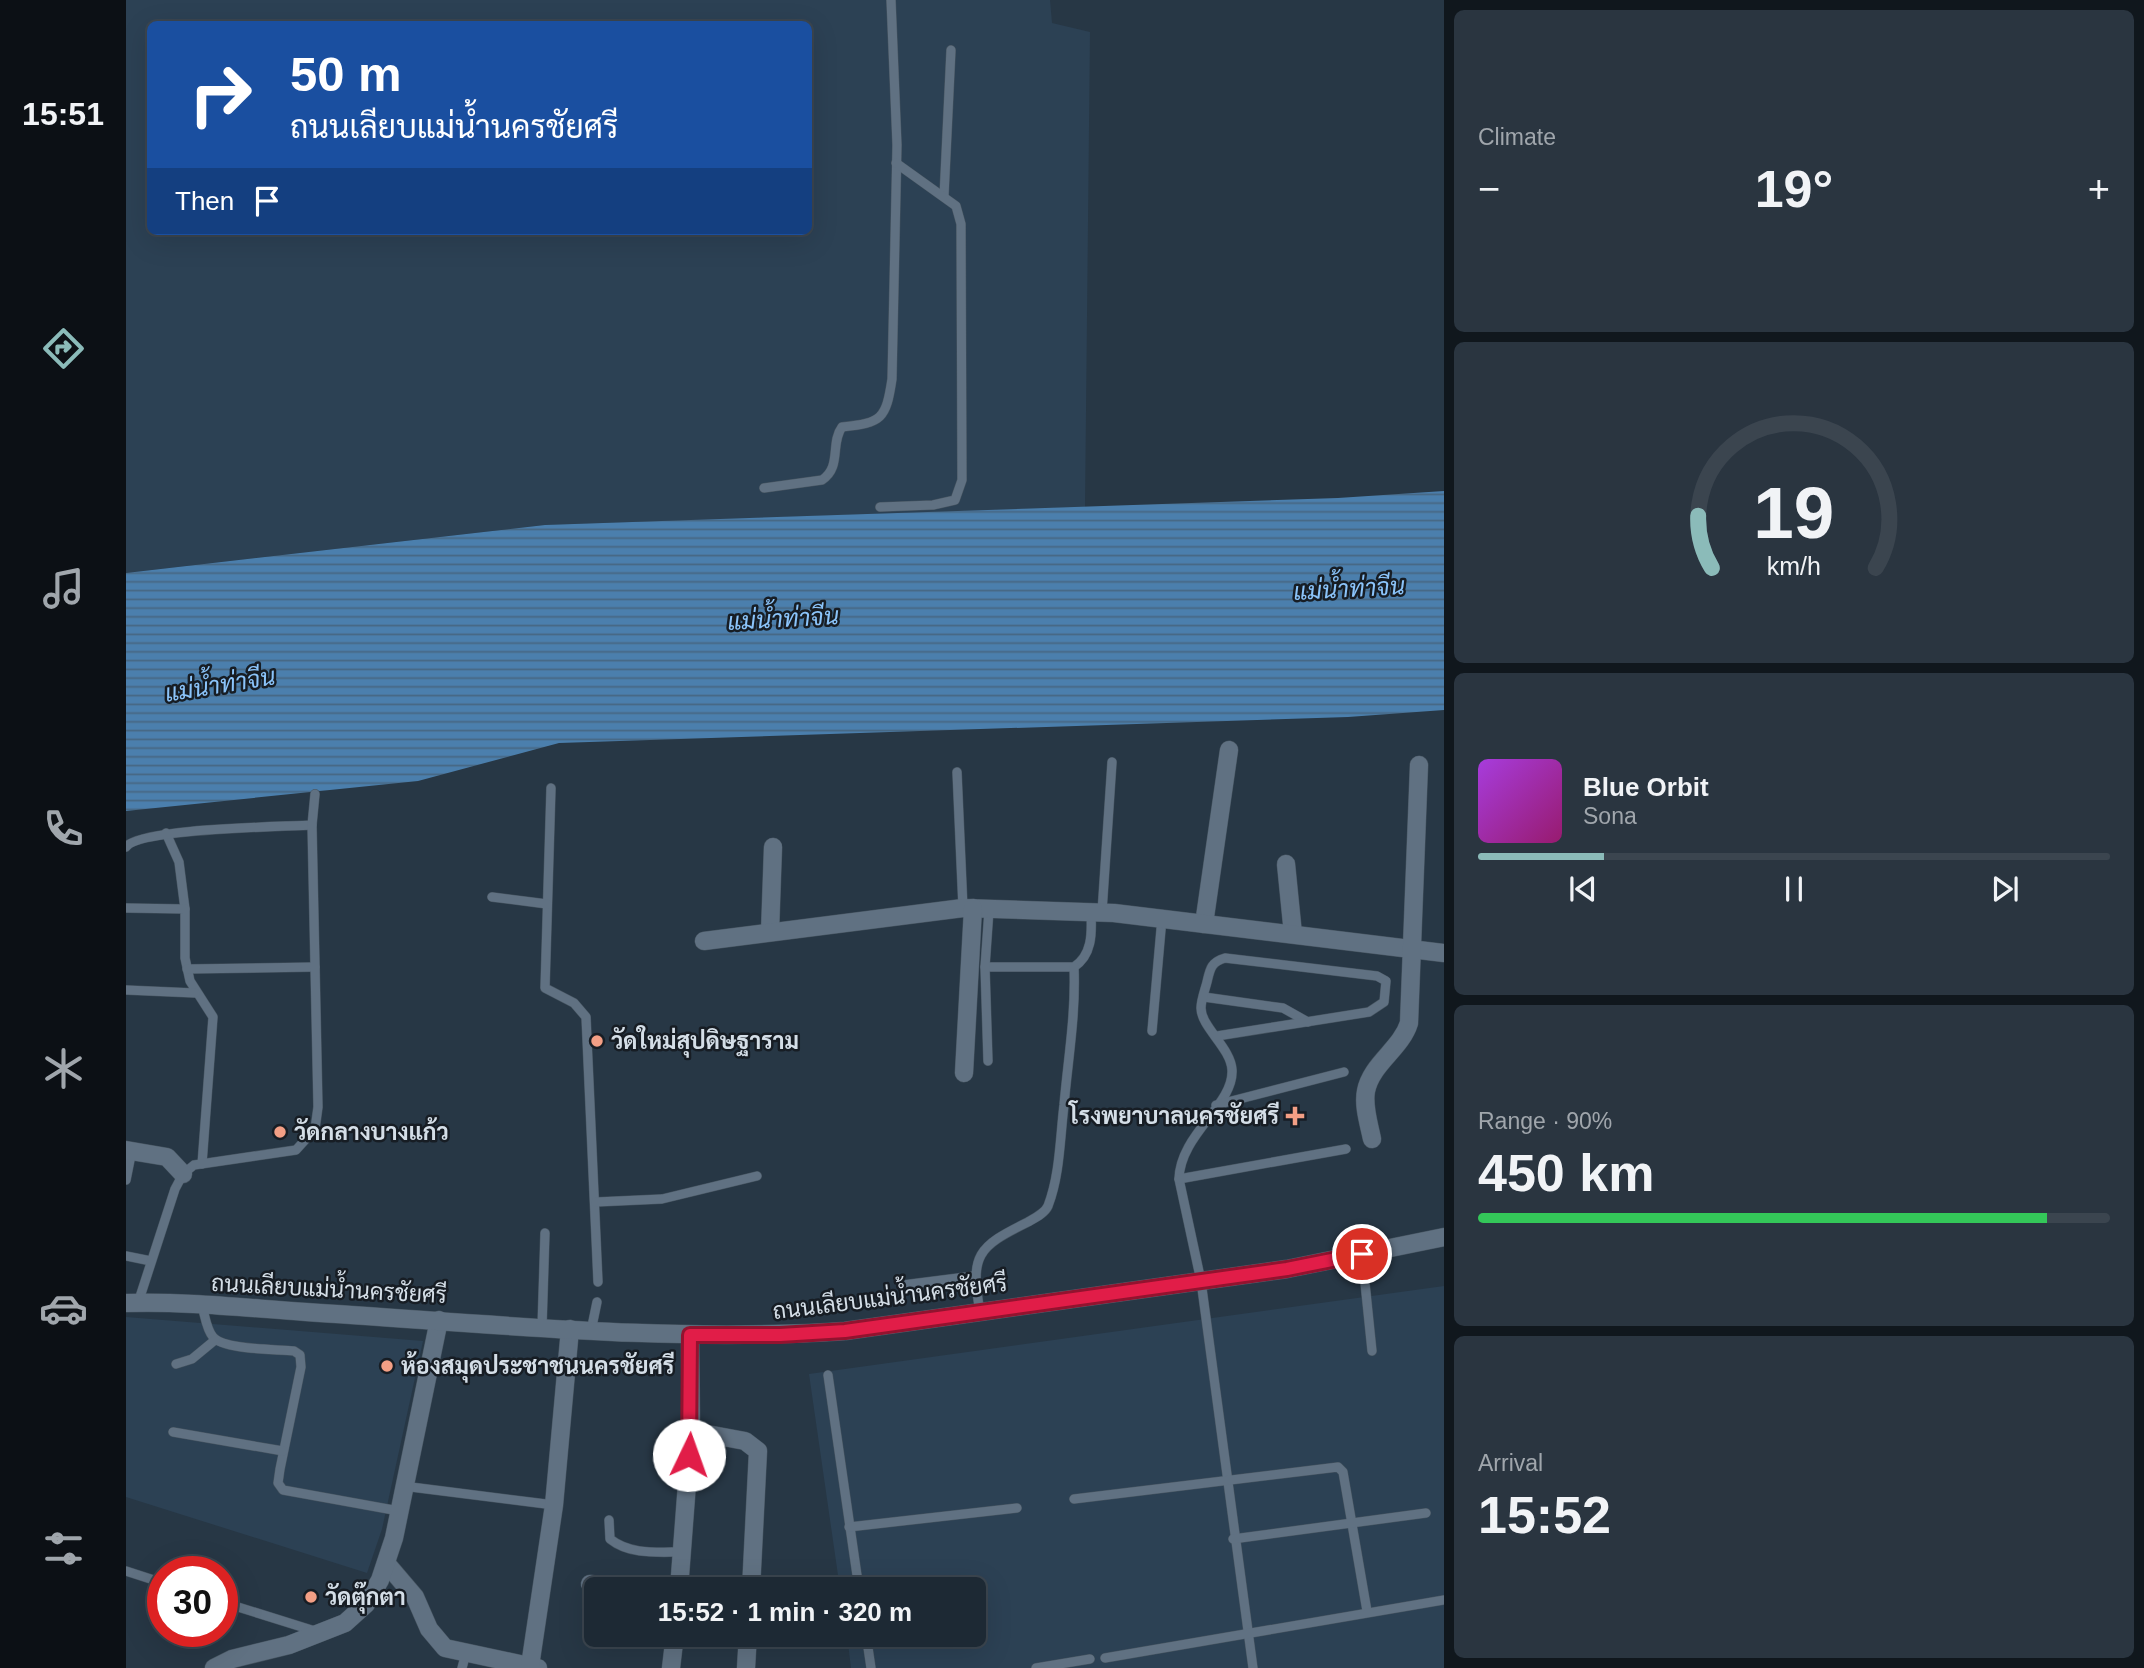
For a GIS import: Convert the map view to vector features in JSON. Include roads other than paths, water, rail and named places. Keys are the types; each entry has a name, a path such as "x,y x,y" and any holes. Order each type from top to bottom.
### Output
{"street":[{"path":"1205,924 1230,750"},
{"path":"1372,1139 1366,1089 1371,1077 1406,1032 1409,1023 1419,765"},
{"path":"770,932 773,847"},
{"path":"1286,864 1293,934"},
{"path":"964,1073 975,909"},
{"path":"704,941 975,909 1162,918 1444,953"},
{"path":"129,1150 167,1157 183,1174"},
{"name":"ถนนเลียบแม่น้ำนครชัยศรี","path":"132,1303 591,1331 780,1335 845,1331 1287,1269 1444,1237"},
{"path":"214,1668 345,1623 366,1604 386,1563 439,1320"},
{"path":"386,1563 415,1597 429,1629 445,1648 464,1660 534,1667 554,1505 570,1329"},
{"path":"680,1577 691,1431 690,1335"},
{"path":"691,1431 745,1441 758,1451 752,1577"},
{"path":"671,1668 673,1647"},
{"path":"746,1668 747,1647"}],"lane":[{"path":"764,488 822,480 833,469 836,434 842,427 868,425 884,414 892,379 896,163 896,75 891,0"},
{"path":"944,196 951,50"},
{"path":"880,507 933,505 955,500 962,480 961,224 956,206 896,163"},
{"path":"985,967 1074,967 1083,961 1092,938 1096,913 1112,762"},
{"path":"957,772 985,967 988,1060"},
{"path":"551,788 545,988 574,1003 586,1017 598,1282"},
{"path":"132,1303 151,1261 183,1174 202,1164 296,1150 315,1129 318,1107 312,825 315,794"},
{"path":"126,847 138,838 166,833 312,825"},
{"path":"166,833 179,862 185,909 187,969 195,993 213,1017 202,1164"},
{"path":"492,897 547,904"},
{"path":"126,908 185,909"},
{"path":"1152,1031 1162,918"},
{"path":"1217,1036 1355,1015 1378,1007 1386,996 1386,981 1377,976 1225,958 1215,961 1210,968 1201,1008 1232,1068 1230,1087 1187,1147 1180,1162 1179,1179 1200,1281 1252,1668"},
{"path":"187,969 315,967"},
{"path":"980,1312 974,1276 979,1258 994,1238 1034,1219 1047,1209 1056,1180 1075,1006 1074,967"},
{"path":"126,990 195,993"},
{"path":"1204,997 1283,1008 1308,1022"},
{"path":"1216,1105 1344,1072"},
{"path":"1179,1179 1346,1149"},
{"path":"126,1180 129,1150"},
{"path":"596,1202 662,1199 757,1176"},
{"path":"542,1327 545,1233"},
{"path":"1362,1254 1372,1351"},
{"path":"126,1256 151,1261"},
{"path":"903,1284 974,1276"},
{"path":"591,1331 597,1302"},
{"path":"202,1306 215,1340 228,1345 294,1351 300,1355 301,1367 278,1483 284,1490 399,1511"},
{"path":"176,1364 192,1359 215,1340"},
{"path":"828,1375 857,1577"},
{"path":"173,1432 283,1451"},
{"path":"1074,1499 1338,1467 1343,1472 1367,1611"},
{"path":"403,1486 554,1505"},
{"path":"849,1527 1017,1508"},
{"path":"1233,1539 1426,1513"},
{"path":"609,1520 610,1539 620,1546 645,1552 682,1552"},
{"path":"126,1571 147,1578"},
{"path":"1104,1658 1248,1631 1444,1600"},
{"path":"238,1607 320,1633"},
{"path":"868,1647 871,1668"},
{"path":"1036,1668 1090,1659"}],"water":[{"name":"แม่น้ำท่าจีน","path":"1444,491 1444,710 1348,717 559,743 418,781 126,811 126,573 545,525 1338,498"}],"place":[{"name":"วัดใหม่สุปดิษฐาราม","path":"597,1041"},
{"name":"โรงพยาบาลนครชัยศรี","path":"1295,1116"},
{"name":"วัดกลางบางแก้ว","path":"280,1132"},
{"name":"ห้องสมุดประชาชนนครชัยศรี","path":"387,1366"},
{"name":"วัดตุ๊กตา","path":"311,1597"}]}
